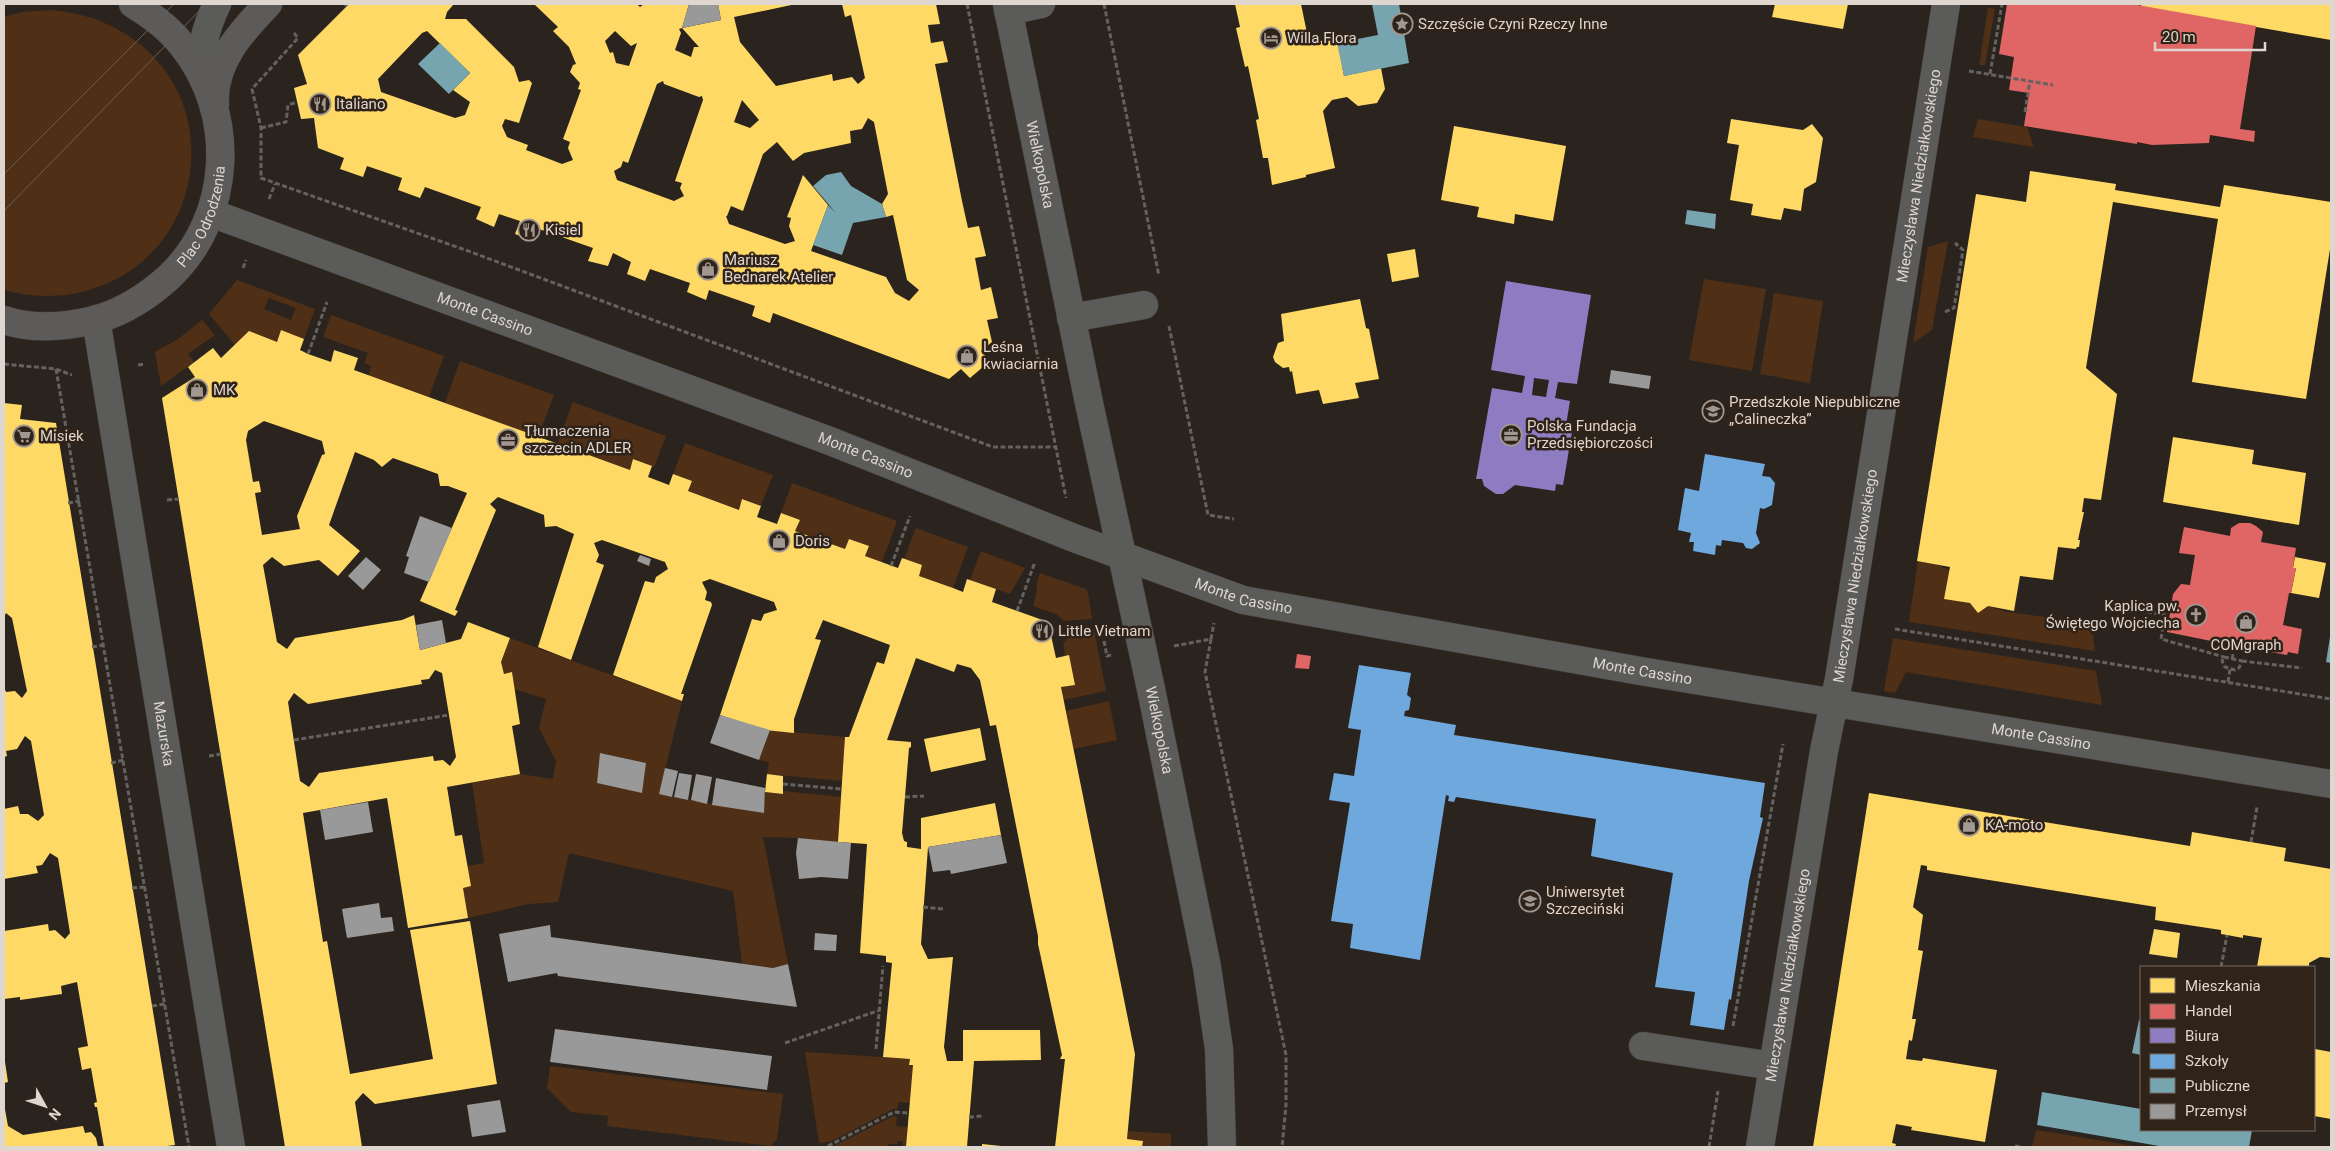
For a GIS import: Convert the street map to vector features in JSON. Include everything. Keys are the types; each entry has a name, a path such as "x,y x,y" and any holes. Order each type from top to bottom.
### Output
{"main road":[{"name":"Plac Odrodzenia","path":"4,320 26,325 58,326 96,319 130,305 157,288 187,256 199,238 210,213 218,187 220,134 216,112 205,82 195,63 175,36 157,20 133,4"},
{"path":"216,112 216,85 224,60 235,42 268,4"}],"street":[{"path":"205,82 201,53 208,22 217,4"},
{"name":"Wielkopolska","path":"1041,4 1007,7 1207,967 1219,1049 1222,1147"},
{"name":"Mieczysława Niedziałkowskiego","path":"1760,1147 1825,743 1834,702 1946,4"},
{"name":"Monte Cassino","path":"210,213 830,440 1122,557 1219,593 1262,604 1646,672 2331,784"},
{"path":"1071,318 1144,305"},
{"name":"Mazurska","path":"96,319 232,1147"},
{"path":"1643,1046 1773,1066"}],"path":[{"path":"1104,4 1160,280"},
{"path":"1990,74 2002,4"},
{"path":"294,33 298,38 252,89 261,128 261,178 471,252 993,447 1056,447"},
{"path":"1968,70 2053,85"},
{"path":"2025,112 2030,81"},
{"path":"261,128 286,122 288,104 297,102"},
{"path":"268,201 275,184"},
{"path":"1944,312 1954,308 1961,277 1963,250 1955,244"},
{"path":"308,354 327,302"},
{"path":"1168,319 1208,515 1234,519"},
{"path":"4,364 56,369 72,376"},
{"path":"56,369 189,1147"},
{"path":"168,500 179,499"},
{"path":"68,503 80,501"},
{"path":"890,566 910,516"},
{"path":"1017,611 1034,562"},
{"path":"2147,612 2165,615 2161,639 2232,659 2302,668"},
{"path":"1895,629 2331,699"},
{"path":"1211,639 1205,672 1286,1055 1286,1105 1282,1147"},
{"path":"2232,659 2236,640"},
{"path":"92,647 104,645"},
{"path":"2224,657 2223,665 2230,669 2240,668 2242,661"},
{"path":"2228,682 2230,669"},
{"path":"294,740 449,714"},
{"path":"1709,1147 1725,1059 1733,1029 1783,744"},
{"path":"209,756 221,754"},
{"path":"111,763 124,760"},
{"path":"783,784 841,790"},
{"path":"905,797 924,796"},
{"path":"2251,842 2257,807"},
{"path":"132,888 145,887"},
{"path":"923,907 944,909"},
{"path":"2221,966 2227,935"},
{"path":"876,1050 883,966"},
{"path":"152,1006 165,1004"},
{"path":"785,1043 880,1010"},
{"path":"828,1146 894,1112 909,1113"},
{"path":"969,1117 984,1116"},
{"path":"2018,1147 2015,1146 2022,1147"}],"shaded area":[{"path":"1988,8 1995,9 1985,65 1979,65"},
{"path":"49,10 80,15 109,25 135,40 156,60 173,83 185,110 191,140 190,172 182,204 168,233 148,256 124,274 97,287 67,295 36,296 4,290 4,17 22,12"},
{"path":"1978,119 2027,127 2034,147 1973,137"},
{"path":"1948,241 1932,330 1913,343 1928,247"},
{"path":"1704,279 1766,289 1752,371 1689,360"},
{"path":"237,280 315,309 304,339 281,330 277,342 235,345 209,314","holes":["269,298 296,308 291,320 264,309"]},
{"path":"1774,293 1823,301 1810,383 1760,374"},
{"path":"331,315 444,356 429,397 368,376 371,366 364,363 368,353 323,337"},
{"path":"202,320 215,335 188,354 194,362 161,386 155,352 178,339"},
{"path":"460,361 554,395 538,437 445,403"},
{"path":"573,402 666,436 654,467 634,459 630,470 557,444"},
{"path":"685,443 773,475 761,506 743,499 739,510 688,491 673,474"},
{"path":"792,483 897,521 882,562 865,556 869,546 849,539 845,549 795,531 799,520 781,513"},
{"path":"916,528 968,547 953,588 919,576 904,559"},
{"path":"1922,531 1935,564 1954,572 1984,603 2008,612 2073,621 2084,625 2093,636 2095,651 1909,622"},
{"path":"981,551 1025,568 1010,594 970,580"},
{"path":"1040,573 1086,589 1092,619 1064,621 1056,614 1033,606"},
{"path":"1094,630 1106,691 1063,700 1062,686 1065,658 1063,644 1070,636"},
{"path":"510,638 682,701 659,794 763,813 765,792 782,794 783,791 841,797 838,842 763,837 788,964 773,968 742,964 733,891 569,853 558,902 529,904 468,918 463,888 467,866 484,863 472,783 520,774 553,779 556,761 539,728 546,699 514,689 512,672 504,674 501,662","holes":["601,753 645,763 642,792 597,783"]},
{"path":"1893,638 2096,671 2102,705 1906,672 1895,693 1884,691"},
{"path":"1109,701 1117,740 1073,749 1066,711"},
{"path":"770,730 845,737 842,781 767,774 769,762 759,760"},
{"path":"805,1052 910,1059 909,1065 913,1065 910,1103 899,1102 897,1109 893,1109 830,1142 819,1143"},
{"path":"550,1066 783,1094 777,1139 771,1146 607,1126 608,1116 571,1112 547,1088"},
{"path":"893,1116 897,1117 896,1126 907,1127 907,1146 903,1146 903,1141 898,1141 897,1144 888,1144 888,1147 832,1147"},
{"path":"2036,1130 2141,1147 2032,1147"},
{"path":"1128,1131 1171,1134 1171,1147 1142,1147 1143,1141 1127,1139"}],"building: Mieszkania":[{"path":"349,4 454,4 447,12 445,19 466,19 514,67 519,82 529,80 532,83 519,123 505,119 502,126 507,137 528,145 526,150 562,164 573,160 568,148 570,142 563,139 581,90 578,89 580,83 570,72 573,65 576,64 569,47 553,31 558,27 534,4 637,4 640,7 644,4 689,4 682,28 721,20 718,4 796,4 734,17 740,42 776,86 832,74 833,81 852,77 858,84 865,78 851,15 845,17 842,4 936,4 940,24 928,25 931,43 943,41 948,62 935,64 962,201 968,228 979,226 986,256 975,258 981,290 991,287 998,318 987,320 992,342 981,351 990,361 970,378 961,369 949,379 773,313 770,323 752,316 755,306 709,290 706,300 687,292 690,283 650,269 645,281 627,274 631,262 613,253 608,266 588,261 593,248 539,229 534,241 515,234 520,221 499,214 494,227 476,219 481,207 425,187 420,198 398,190 402,178 367,166 363,177 340,169 344,158 318,148 314,118 301,119 294,88 307,84 298,55","holes":["682,28 699,47 694,47 691,57 675,50 681,33 679,29","427,31 470,73 453,90 470,102 465,115 455,118 381,92 378,79 422,33","615,31 631,46 637,43 629,66 616,63 613,52 610,53 605,41","663,81 664,84 699,97 702,96 703,100 675,181 682,183 680,188 684,196 674,201 617,180 614,171 621,167 623,161 628,163 657,84","742,100 759,120 750,128 734,122","868,118 874,122 888,194 882,204 886,217 893,215 907,280 919,290 909,301 895,293 886,277 811,251 828,205 803,175 787,217 791,218 789,226 795,241 785,244 729,224 726,216 731,206 743,211 763,154 777,142 793,161 804,153 851,143 850,131 862,129"]},
{"path":"1235,4 1301,4 1309,43 1337,38 1344,76 1381,68 1385,89 1377,103 1358,106 1347,97 1332,100 1323,111 1335,168 1272,185 1268,158 1263,158 1256,120 1259,119 1248,66 1245,67 1236,28 1240,27"},
{"path":"1775,4 1848,4 1843,29 1772,17"},
{"path":"2141,4 2331,4 2331,40 2141,7"},
{"path":"1731,119 1803,130 1812,124 1823,138 1816,182 1804,189 1801,211 1784,208 1781,220 1774,219 1751,215 1753,204 1730,200 1739,145 1727,143"},
{"path":"1454,126 1566,146 1553,221 1515,214 1514,224 1477,217 1479,207 1441,200"},
{"path":"2030,171 2116,184 2115,190 2220,207 2224,185 2331,202 2331,243 2306,399 2192,382 2218,219 2113,202 2086,368 2117,394 2101,500 2084,498 2082,512 2084,512 2078,540 2080,540 2079,547 2076,549 2058,547 2053,580 2020,576 2014,611 1988,606 1978,613 1970,603 1944,599 1950,567 1917,561 1976,194 2026,202"},
{"path":"1415,249 1419,277 1392,282 1387,254"},
{"path":"1360,299 1366,328 1369,329 1379,379 1355,383 1359,398 1323,404 1319,390 1296,394 1292,371 1290,372 1289,367 1283,368 1275,362 1273,357 1278,343 1284,341 1281,314"},
{"path":"281,330 304,339 300,350 308,354 331,362 334,350 358,358 354,370 630,470 633,459 652,466 648,477 669,485 673,474 692,481 688,491 739,510 742,499 761,506 757,517 777,524 781,513 800,520 795,531 845,549 849,539 869,546 865,556 898,568 902,558 922,565 919,576 963,592 967,579 996,589 992,602 1048,622 1056,658 1069,655 1075,685 1061,687 1135,1054 1127,1139 1143,1141 1142,1147 1055,1147 1065,1059 1060,1059 1062,1055 1038,944 1038,936 996,725 990,726 980,680 971,668 957,664 954,672 916,658 887,740 911,742 902,833 904,841 907,842 907,847 921,849 921,818 995,803 1001,835 928,847 921,944 928,959 953,957 944,1047 947,1061 963,1061 963,1030 1040,1030 1041,1060 974,1061 967,1147 906,1147 913,1065 909,1065 910,1059 883,1057 892,963 886,962 886,956 860,953 867,844 838,842 845,737 849,737 877,662 884,664 890,645 823,620 815,639 821,640 794,719 794,733 765,730 720,715 752,619 761,621 764,614 777,610 774,602 710,579 702,582 707,592 705,600 711,602 712,605 681,694 684,694 682,701 613,675 645,581 654,583 656,577 668,569 665,562 602,540 594,543 599,555 596,562 604,565 571,660 538,647 574,534 556,526 545,527 544,515 498,497 490,504 496,510 455,610 458,611 455,616 420,601 467,493 448,486 440,486 438,474 393,458 382,467 374,460 355,452 329,525 360,551 338,576 319,560 284,566 272,557 263,565 277,642 287,649 295,638 402,620 414,615 420,650 461,639 468,622 510,638 501,662 504,674 512,672 520,724 512,726 520,774 447,787 455,836 462,835 471,886 463,888 468,918 408,928 387,798 303,813 323,942 327,941 350,1074 433,1059 410,930 470,921 497,1084 375,1104 363,1093 355,1102 362,1147 285,1147 162,398 195,377 188,367 213,348 221,358 249,331 277,342","holes":["264,421 322,441 325,454 322,455 297,516 300,529 262,535 255,493 261,492 260,486 259,481 253,482 246,440 248,431","435,670 442,673 456,757 450,766 443,760 434,761 433,756 319,773 309,787 300,781 288,702 294,693 308,704 422,684 421,680 429,679"]},
{"path":"4,403 22,405 20,419 56,423 175,1145 159,1147 104,1147 97,1107 95,1107 94,1103 97,1102 91,1068 82,1070 78,1048 88,1046 77,982 61,986 62,994 20,1000 20,997 4,999 4,931 48,924 49,931 55,930 65,939 70,933 58,858 50,853 42,865 36,866 38,873 4,879 4,809 18,806 20,814 28,814 38,821 44,815 31,741 25,736 17,749 6,751 7,756 4,757 4,687 6,692 15,691 22,698 27,691 12,618 6,613 4,617"},
{"path":"2173,437 2254,450 2252,464 2306,473 2299,525 2163,502"},
{"path":"2295,557 2326,563 2319,598 2291,593 2296,568 2293,568"},
{"path":"980,728 986,760 931,772 924,739"},
{"path":"767,774 783,776 783,794 765,792"},
{"path":"1869,793 2190,846 2192,832 2286,848 2284,861 2331,869 2331,958 2320,957 2309,963 2309,966 2257,966 2262,938 2243,935 2243,938 2221,934 2221,930 2155,920 2156,907 1927,870 1927,866 1921,865 1913,907 1923,915 1918,950 1923,951 1912,1019 1916,1019 1912,1041 1909,1040 1906,1059 1922,1061 1923,1058 1997,1070 1985,1142 1911,1130 1912,1127 1896,1124 1892,1143 1896,1144 1895,1147 1813,1147"},
{"path":"2154,929 2180,933 2177,958 2149,954"},
{"path":"2315,1049 2331,1052 2331,1119 2315,1116"},
{"path":"4,1062 8,1082 4,1083"},
{"path":"4,1104 8,1126 23,1135 83,1126 85,1133 91,1132 96,1138 98,1147 4,1147"},
{"path":"982,1144 1001,1146 1001,1147 982,1147"}],"building: Handel":[{"path":"2007,4 2132,4 2256,26 2240,129 2255,131 2254,142 2210,135 2209,143 2152,145 2137,142 2137,144 2024,126 2029,93 2009,90 2014,57 1999,54"},
{"path":"2239,523 2250,523 2263,532 2261,542 2296,548 2293,568 2296,568 2283,625 2302,629 2298,654 2288,652 2287,655 2254,649 2255,643 2217,637 2216,642 2167,632 2173,594 2181,584 2190,585 2195,555 2179,553 2184,527 2230,536 2231,528"},
{"path":"1297,654 1311,656 1309,669 1295,668"}],"building: Biura":[{"path":"1506,281 1591,295 1577,384 1558,382 1555,398 1570,401 1565,431 1572,432 1563,485 1556,484 1555,491 1515,485 1503,494 1496,494 1484,486 1482,479 1476,479 1492,388 1522,393 1525,376 1491,370","holes":["1534,378 1549,380 1546,397 1532,395"]}],"building: Szkoły":[{"path":"1705,454 1765,464 1762,476 1770,477 1775,483 1772,505 1764,509 1760,508 1756,533 1760,543 1752,549 1746,548 1743,543 1722,540 1721,546 1716,545 1715,555 1693,551 1694,542 1689,542 1691,533 1678,530 1685,488 1699,491"},
{"path":"1359,665 1411,673 1407,695 1411,698 1409,710 1405,711 1404,716 1456,725 1454,735 1765,783 1760,817 1763,818 1749,881 1731,1000 1729,999 1724,1030 1690,1025 1695,992 1655,987 1673,873 1591,856 1596,819 1456,797 1454,802 1448,801 1449,796 1446,795 1420,960 1350,948 1353,924 1331,921 1350,803 1329,800 1334,773 1354,776 1361,730 1348,728"}],"building: Publiczne":[{"path":"1372,4 1399,4 1409,63 1344,76 1337,43 1378,35"},
{"path":"440,43 470,73 449,94 418,64"},
{"path":"841,172 851,186 882,204 886,217 853,223 842,255 813,245 828,205 835,212 813,186 826,175"},
{"path":"1687,210 1716,214 1715,229 1685,224"},
{"path":"2331,637 2331,663 2326,662"},
{"path":"2139,1020 2140,1055 2132,1053"},
{"path":"2042,1092 2140,1109 2140,1131 2252,1131 2249,1147 2165,1147 2037,1125"}],"building: Przemysł":[{"path":"689,4 718,4 721,20 682,28"},
{"path":"1611,370 1651,376 1649,389 1609,383"},
{"path":"420,516 452,528 429,582 404,573 409,557 406,556"},
{"path":"640,555 651,559 649,566 637,561"},
{"path":"366,557 381,570 363,590 348,576"},
{"path":"442,620 446,643 420,650 416,625"},
{"path":"720,715 770,730 759,760 710,743"},
{"path":"600,753 646,763 642,793 597,783"},
{"path":"665,768 678,771 672,797 659,794"},
{"path":"679,773 692,775 688,800 674,797"},
{"path":"696,774 712,777 707,804 691,800"},
{"path":"716,778 765,788 764,813 712,805"},
{"path":"368,802 373,832 325,840 320,810"},
{"path":"1001,835 1007,863 951,874 950,870 933,872 928,847"},
{"path":"798,838 851,843 848,879 821,877 799,879 796,853"},
{"path":"379,903 381,918 392,917 394,931 347,938 342,909"},
{"path":"550,925 551,937 773,968 788,964 797,1007 558,976 557,973 508,982 499,934"},
{"path":"815,933 837,935 836,951 814,950"},
{"path":"555,1029 772,1056 767,1090 550,1062"},
{"path":"500,1100 506,1132 472,1137 467,1105"}],"tram line":[{"path":"4,174 174,4"},
{"path":"4,211 206,4"}],"place":[{"name":"Szczęście Czyni Rzeczy Inne","path":"1402,24"},
{"name":"Willa Flora","path":"1271,38"},
{"name":"Italiano","path":"320,104"},
{"name":"Kisiel","path":"529,230"},
{"name":"Mariusz Bednarek Atelier","path":"708,269"},
{"name":"Leśna kwiaciarnia","path":"967,356"},
{"name":"MK","path":"197,390"},
{"name":"Przedszkole Niepubliczne „Calineczka”","path":"1713,411"},
{"name":"Polska Fundacja Przedsiębiorczości","path":"1511,435"},
{"name":"Misiek","path":"24,436"},
{"name":"Tłumaczenia szczecin ADLER","path":"508,440"},
{"name":"Doris","path":"779,541"},
{"name":"Kaplica pw. Świętego Wojciecha","path":"2196,615"},
{"name":"COMgraph","path":"2246,622"},
{"name":"Little Vietnam","path":"1042,631"},
{"name":"KA-moto","path":"1969,825"},
{"name":"Uniwersytet Szczeciński","path":"1530,901"}]}
